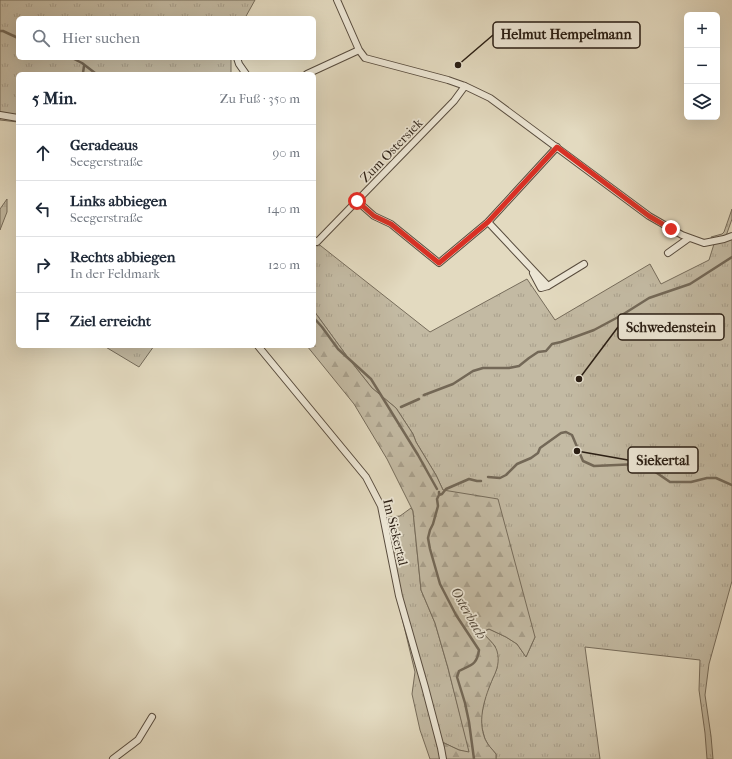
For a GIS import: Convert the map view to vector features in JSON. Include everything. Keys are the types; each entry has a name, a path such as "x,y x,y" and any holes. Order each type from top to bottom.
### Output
{"street":[{"path":"337,0 359,50 365,58 448,80 490,98 649,216 682,235 704,243 732,236"},
{"path":"311,72 359,50"},
{"path":"238,60 245,72"},
{"name":"Zum Ostersiek","path":"316,241 454,101 465,86"},
{"path":"0,115 16,118"},
{"path":"357,201 374,216 391,224 439,263 488,222 557,147"},
{"path":"488,222 548,286 584,264"},
{"path":"668,253 689,238"},
{"name":"Im Siekertal","path":"260,348 366,477 381,506 399,596 425,687 443,759"},
{"path":"113,759 138,740 152,717"}],"green space":[{"path":"0,0 255,0 246,16 16,16 16,60 231,60 231,72 16,72 16,122 0,120"},
{"path":"7,199 7,212 0,230 0,209"},
{"path":"732,209 732,219 726,236 732,239 732,581 709,664 705,695 713,759 707,759 699,690 700,660 585,647 600,759 496,759 496,754 485,739 481,717 486,694 497,668 495,646 482,632 489,629 506,637 517,644 526,657 535,637 443,490 413,434 396,408 372,388 316,314 316,242 430,332 527,279 555,320 650,264 661,284 709,260 714,244 711,237 724,232"},
{"path":"316,314 372,388 396,408 413,434 443,490 498,499 535,637 526,657 517,644 506,637 489,629 482,632 495,646 498,655 497,669 487,693 482,716 485,739 496,754 496,759 445,759 442,742 459,750 469,752 435,623 421,590 413,511 387,459 354,404 309,348 316,348"},
{"path":"107,348 153,348 139,367"},
{"path":"411,508 413,511 421,590 435,623 470,753 459,750 442,742 445,759 430,759 420,730 412,694 415,672 397,597 381,518 400,516"}],"waterway":[{"name":"Osterbach","path":"0,31 16,37"},
{"name":"Osterbach","path":"76,60 94,72"},
{"path":"83,72 84,66"},
{"path":"424,395 453,384 473,371 483,368 509,368 519,366 538,352 546,351 552,344 594,330 649,298 690,284 732,257"},
{"name":"Osterbach","path":"316,320 338,349 371,379 418,455 437,489"},
{"path":"401,407 419,399"},
{"path":"488,477 500,478 506,475 517,464 531,458 538,453 540,448 561,433 566,432 572,435 583,461 594,466 639,464 651,469 670,482 691,482 707,478 716,478 732,485"},
{"path":"439,495 446,489 469,479 481,481"},
{"name":"Osterbach","path":"439,492 437,499 438,506 428,538 430,549 440,584 456,615 479,650 475,662 459,671 457,677 469,722 474,759"}],"place":[{"name":"Helmut Hempelmann","path":"458,65"},
{"name":"Schwedenstein","path":"579,379"},
{"name":"Siekertal","path":"577,451"}],"route":[{"path":"357,201 374,216 391,224 439,263 488,222 557,147 649,216 671,229"}]}
